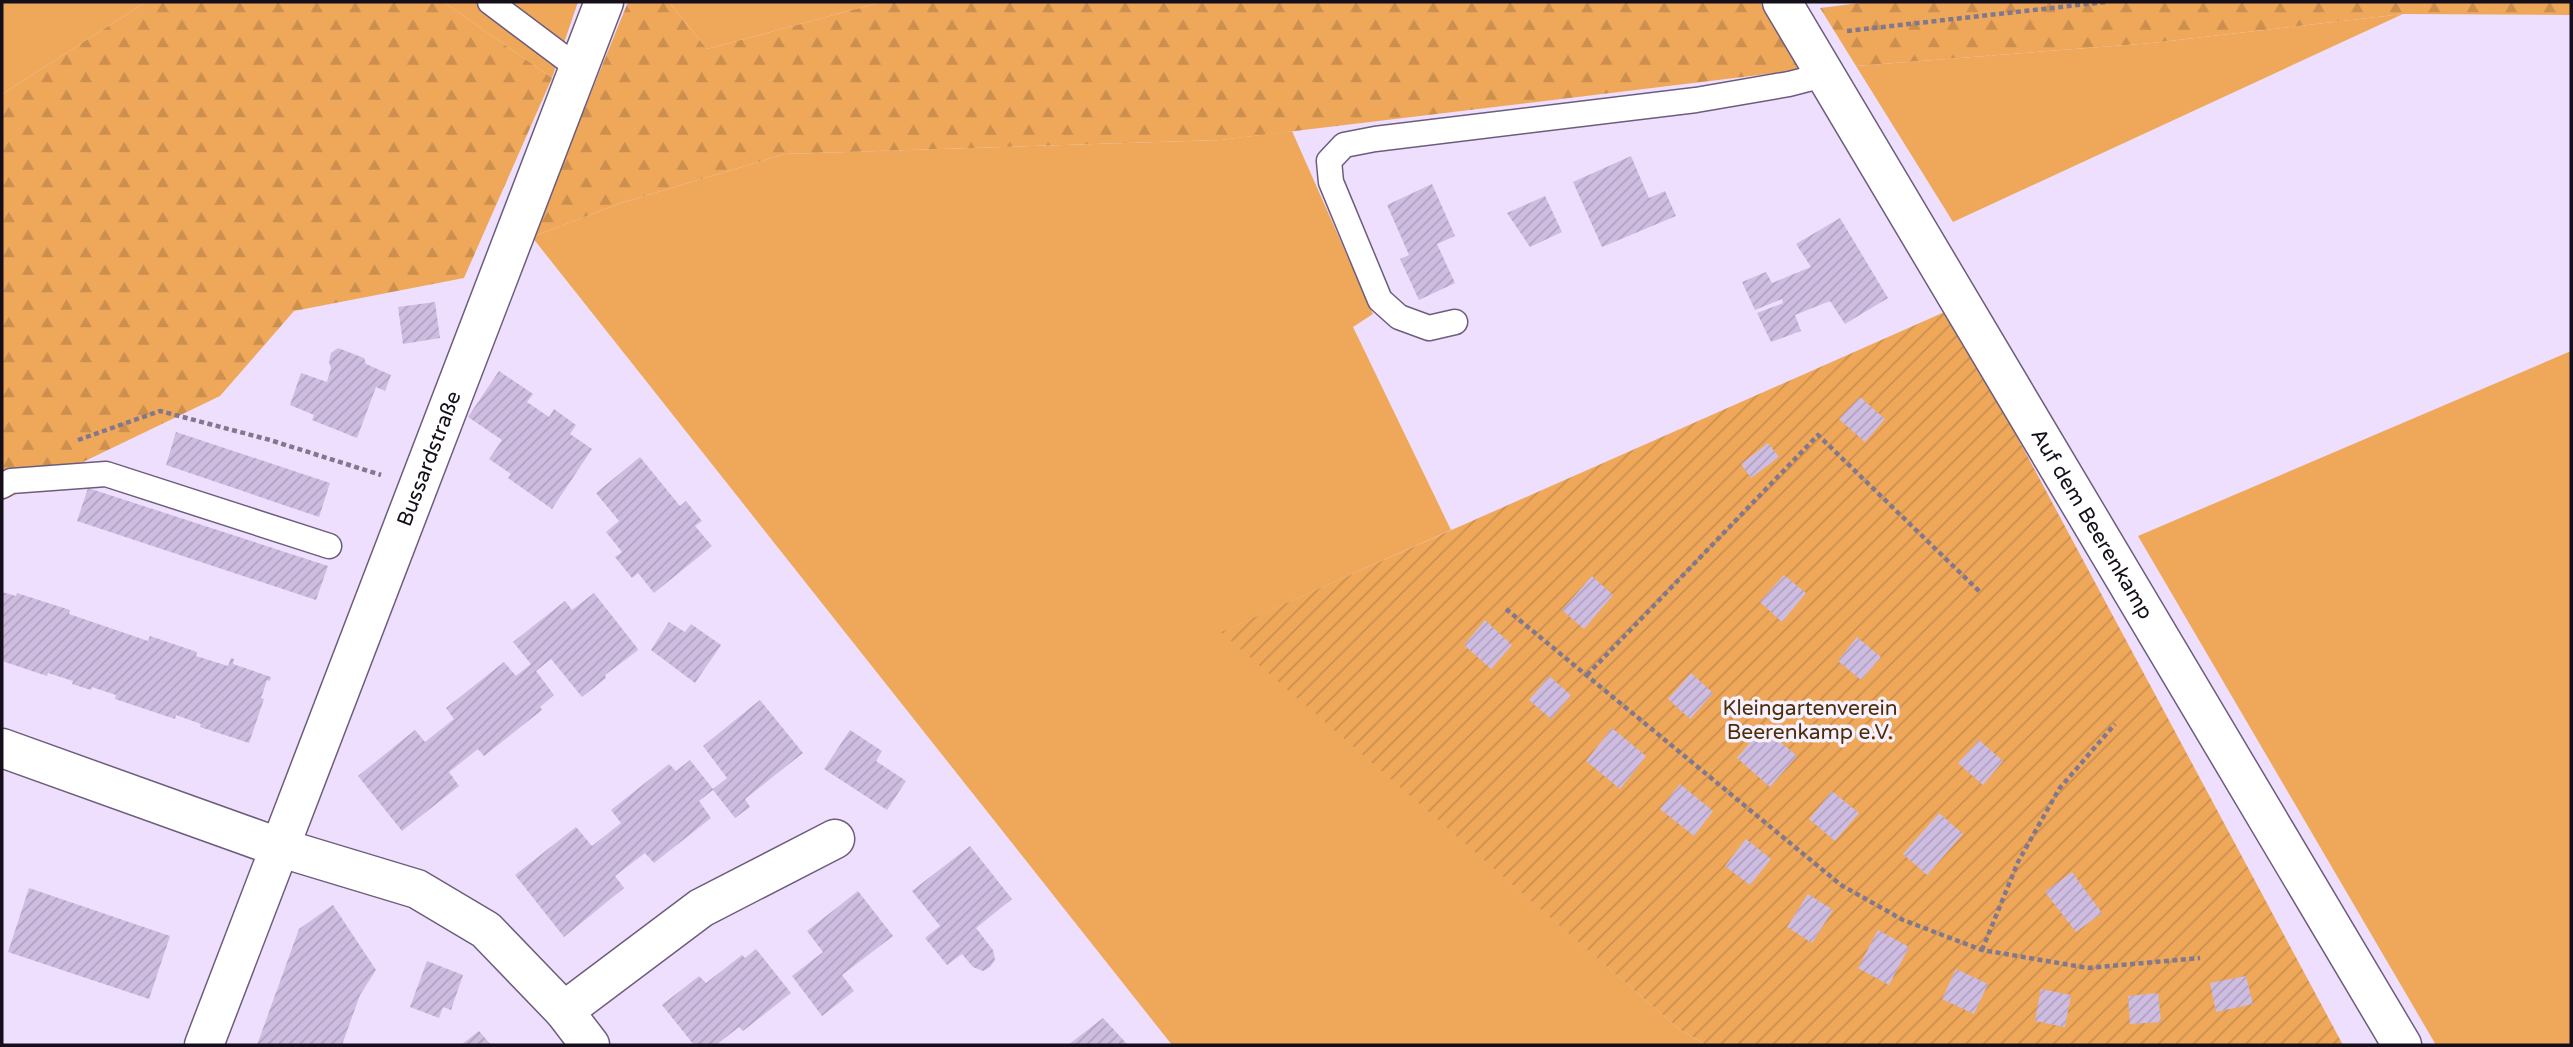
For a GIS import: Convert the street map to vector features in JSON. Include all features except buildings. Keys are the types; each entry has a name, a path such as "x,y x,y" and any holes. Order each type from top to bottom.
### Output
{"street":[{"name":"Bussardstraße","path":"204,1045 604,2"},
{"name":"Auf dem Beerenkamp","path":"1782,2 2402,1045"},
{"path":"2,748 278,847 417,889 486,930 564,1011 590,1045"},
{"path":"564,1011 701,908 835,839"}],"lane":[{"path":"490,2 578,68"},
{"path":"1455,322 1429,328 1399,317 1380,300 1331,182 1329,161 1344,145 1409,134 1529,122 1696,100 1789,84 1824,75"},
{"path":"2,486 11,481 106,474 329,546"}],"path":[{"path":"1801,36 2105,2"},
{"path":"75,442 160,411 270,440 417,487"},
{"path":"1587,675 1818,435 1980,592"},
{"path":"1506,609 1841,885 1903,920 1982,950 2088,968 2200,958"},
{"path":"1982,950 2018,862 2059,789 2115,724"}],"green space":[{"path":"2,2 146,2 2,94"},
{"path":"146,2 444,2 552,78 464,278 294,311 220,396 2,501 2,94"},
{"path":"444,2 578,2 552,78"},
{"path":"628,2 669,2 707,49 882,2 1760,2 1801,70 1221,140 785,154 621,203 532,237"},
{"path":"669,2 882,2 707,49"},
{"path":"1868,2 2571,2 2571,15 2403,14 2152,43 1856,66 1820,8"},
{"path":"2403,14 1953,222 1856,66 2152,43"},
{"path":"1292,131 1373,314 1353,327 1451,530 1222,632 1679,1029 1706,1045 1172,1045 532,237 621,203 785,154 1221,140"},
{"name":"Kleingartenverein Beerenkamp e.V.","path":"1949,310 2343,1045 1706,1045 1679,1029 1221,632"},
{"path":"2571,351 2571,1045 2436,1045 2138,536"}]}
